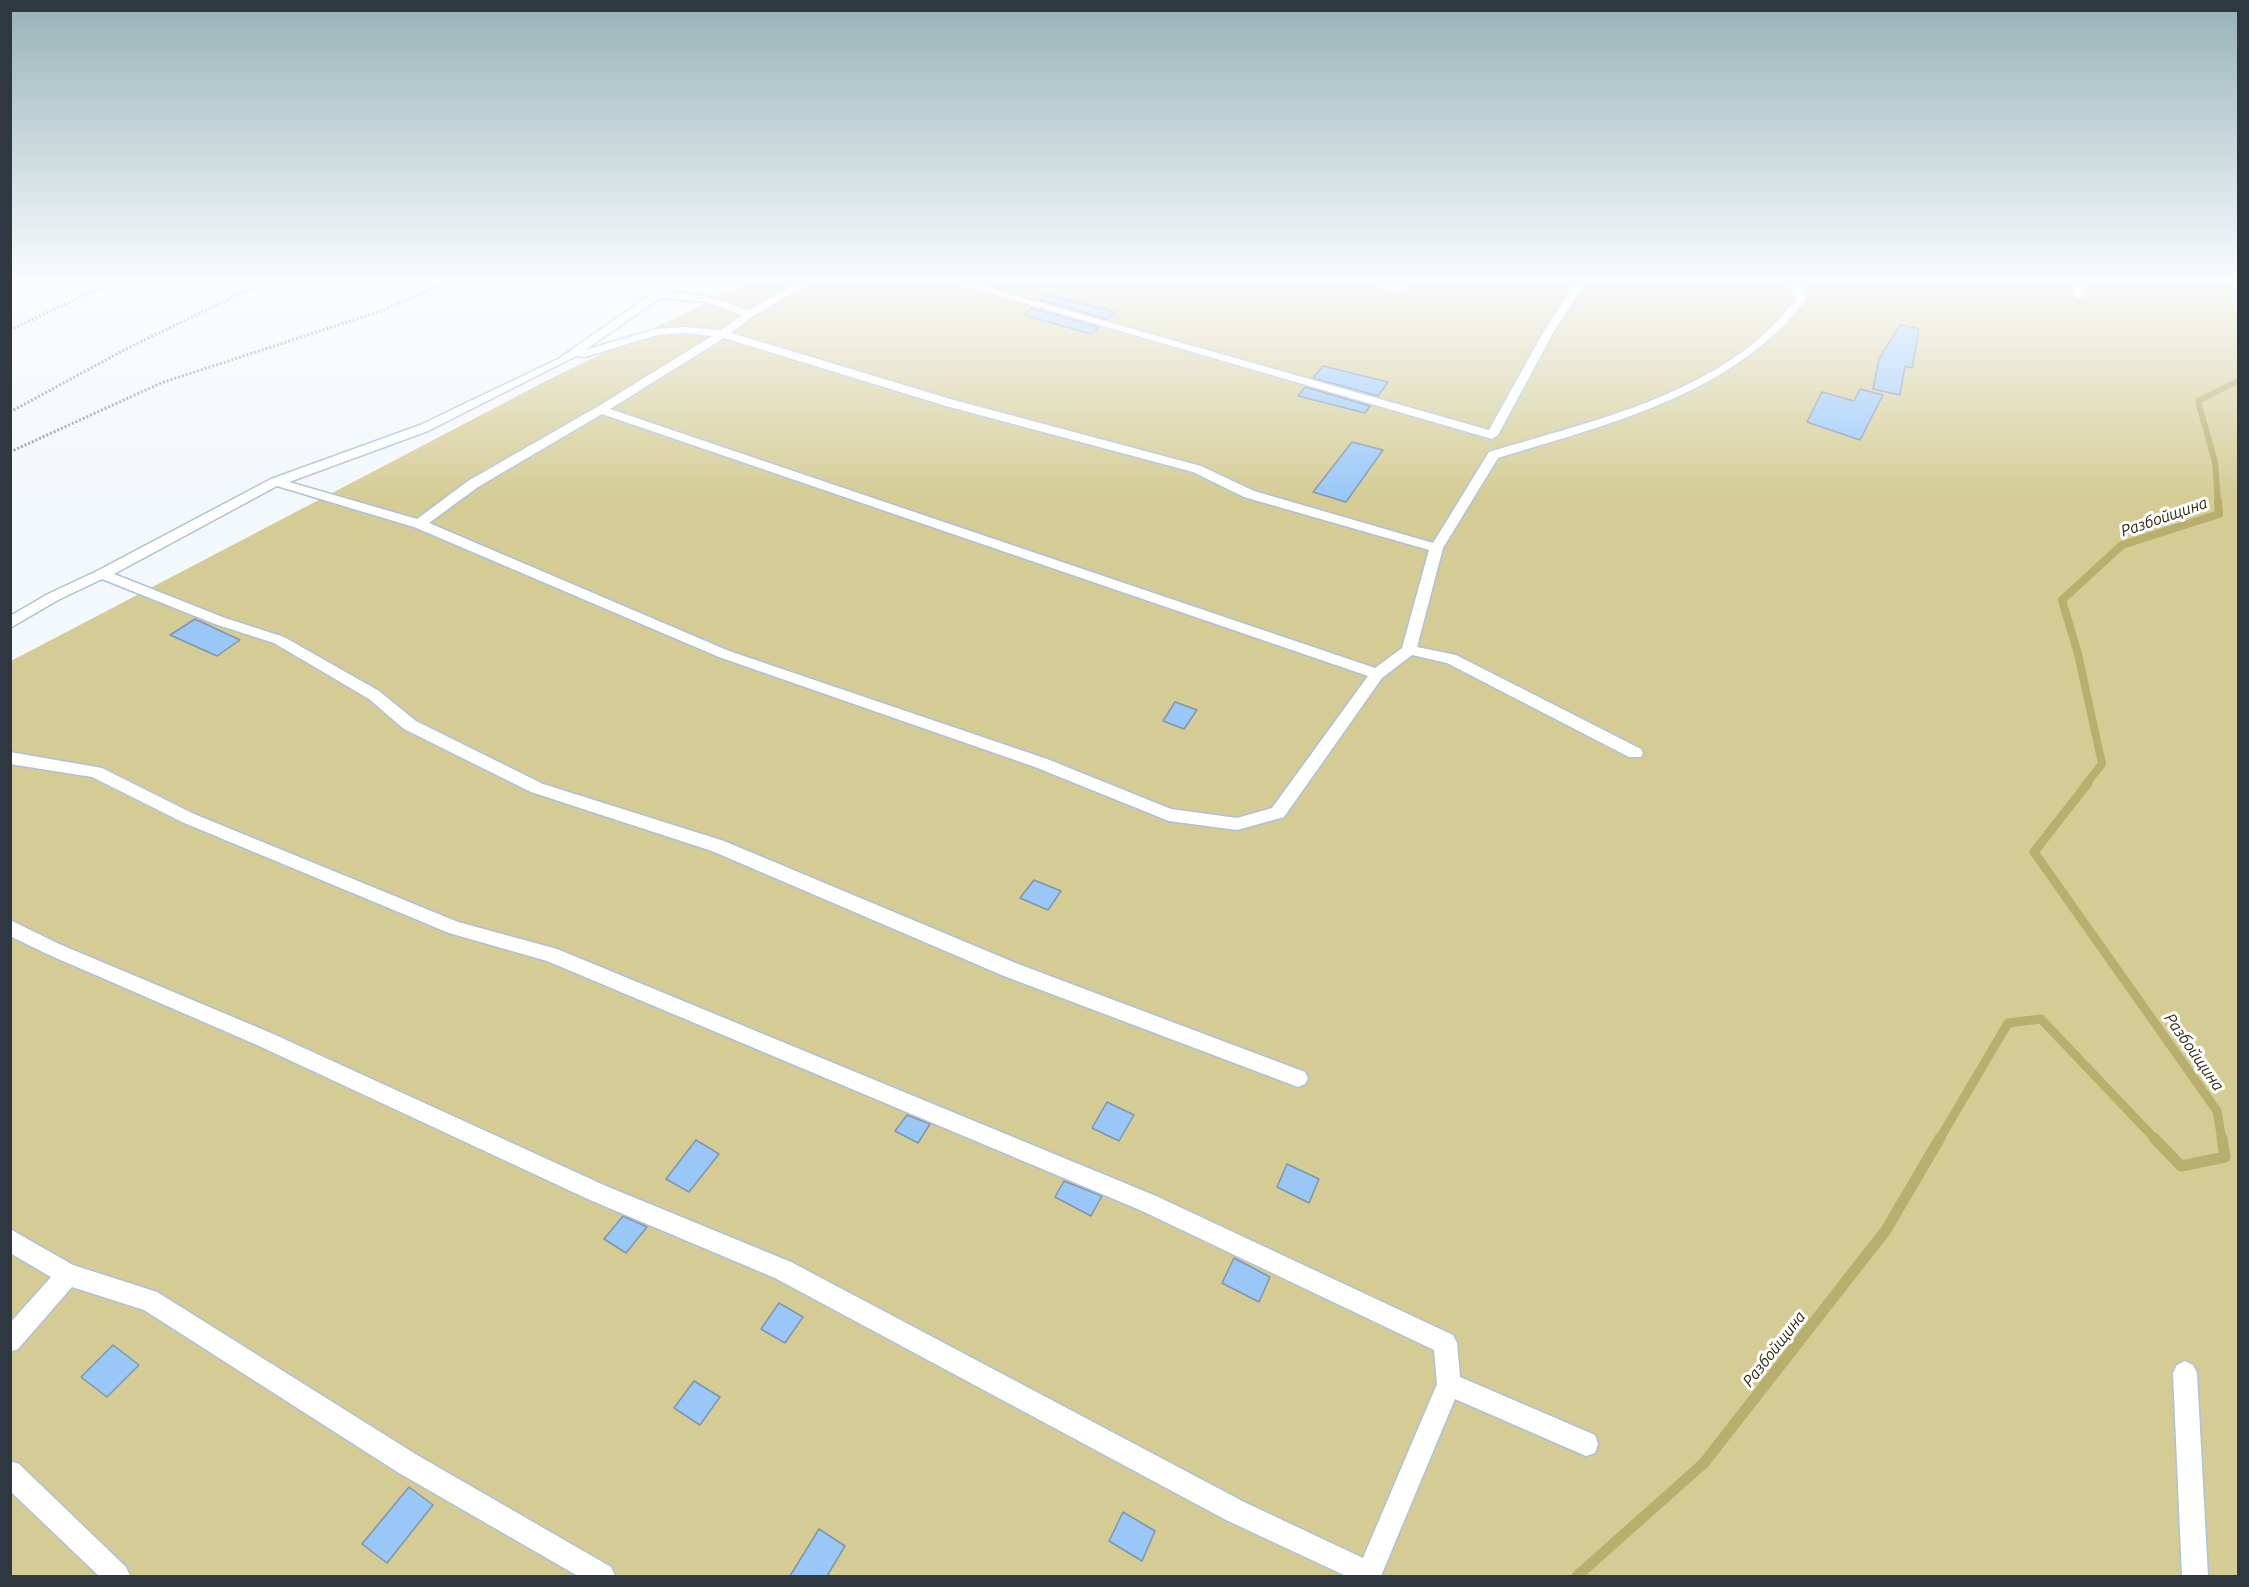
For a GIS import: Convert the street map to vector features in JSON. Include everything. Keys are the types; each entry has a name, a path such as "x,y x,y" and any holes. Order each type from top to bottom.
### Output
{"lane":[{"path":"565,360 576,352"},
{"path":"10,623 53,597 102,574 276,482 424,428 565,360 591,352"},
{"path":"419,524 473,484 601,410 694,352"},
{"path":"782,352 950,403 1197,469 1249,494 1436,548"},
{"path":"1202,352 1492,435 1509,450"},
{"path":"1492,435 1537,352"},
{"path":"276,482 419,524 724,654 1041,763 1169,815 1237,824 1278,813 1377,674 1409,650 1436,548 1493,455 1591,425 1703,381 1746,352"},
{"path":"601,410 1377,674"},
{"path":"102,574 220,621 279,640 374,695 410,725 537,788 718,846 1011,970 1298,1078"},
{"path":"1409,650 1451,659 1635,753"},
{"path":"10,758 23,762 68,766 96,772 188,818 445,923 550,954 1148,1203 1445,1343 1449,1384 1369,1575 1234,1511 783,1270 598,1193 264,1039 53,949 10,927"},
{"path":"10,1240 68,1275 148,1300 408,1464 602,1576"},
{"path":"10,1341 68,1275"},
{"path":"2185,1373 2195,1576"},
{"path":"1449,1384 1586,1444"},
{"path":"10,1473 117,1576"}],"path":[{"path":"10,412 121,352"},
{"path":"10,452 161,383 256,352"}],"shaded area":[{"path":"605,352 2238,352 2238,1576 11,1576 11,661"}],"building":[{"path":"1883,352 1915,352 1912,368 1905,366 1900,395 1873,389 1879,359"},
{"path":"1323,366 1388,382 1378,396 1313,378"},
{"path":"1305,387 1370,406 1365,413 1298,396"},
{"path":"1860,389 1883,395 1860,440 1807,422 1822,392 1854,401"},
{"path":"1352,442 1383,450 1346,502 1313,492"},
{"path":"195,619 240,640 217,656 170,635"},
{"path":"1175,702 1197,710 1184,729 1163,721"},
{"path":"1034,880 1061,891 1048,910 1020,898"},
{"path":"1107,1102 1134,1115 1119,1141 1092,1128"},
{"path":"907,1115 930,1124 918,1143 895,1131"},
{"path":"696,1140 719,1154 689,1192 666,1179"},
{"path":"1287,1164 1319,1179 1309,1203 1277,1187"},
{"path":"1064,1181 1102,1196 1091,1216 1055,1197"},
{"path":"623,1216 647,1227 626,1253 604,1239"},
{"path":"1234,1258 1270,1277 1259,1302 1222,1283"},
{"path":"779,1303 803,1317 785,1343 761,1329"},
{"path":"113,1345 139,1365 107,1397 81,1377"},
{"path":"694,1381 720,1397 700,1425 674,1408"},
{"path":"409,1487 433,1505 387,1563 362,1544"},
{"path":"1123,1512 1155,1531 1142,1561 1109,1541"},
{"path":"819,1529 845,1546 827,1576 790,1576"}],"waterway":[{"name":"Разбойщина","path":"2218,502 2215,462 2198,401 2238,381"},
{"name":"Разбойщина","path":"2086,784 2102,764 2078,654 2062,600 2122,545 2219,514 2218,501"},
{"name":"Разбойщина","path":"2088,783 2034,852 2217,1111 2222,1140"},
{"name":"Разбойщина","path":"1939,1140 2008,1023 2041,1019 2156,1140"},
{"name":"Разбойщина","path":"1577,1576 1704,1463 1886,1230 1940,1138"},
{"name":"Разбойщина","path":"2154,1138 2181,1166 2225,1157 2222,1138"}]}
